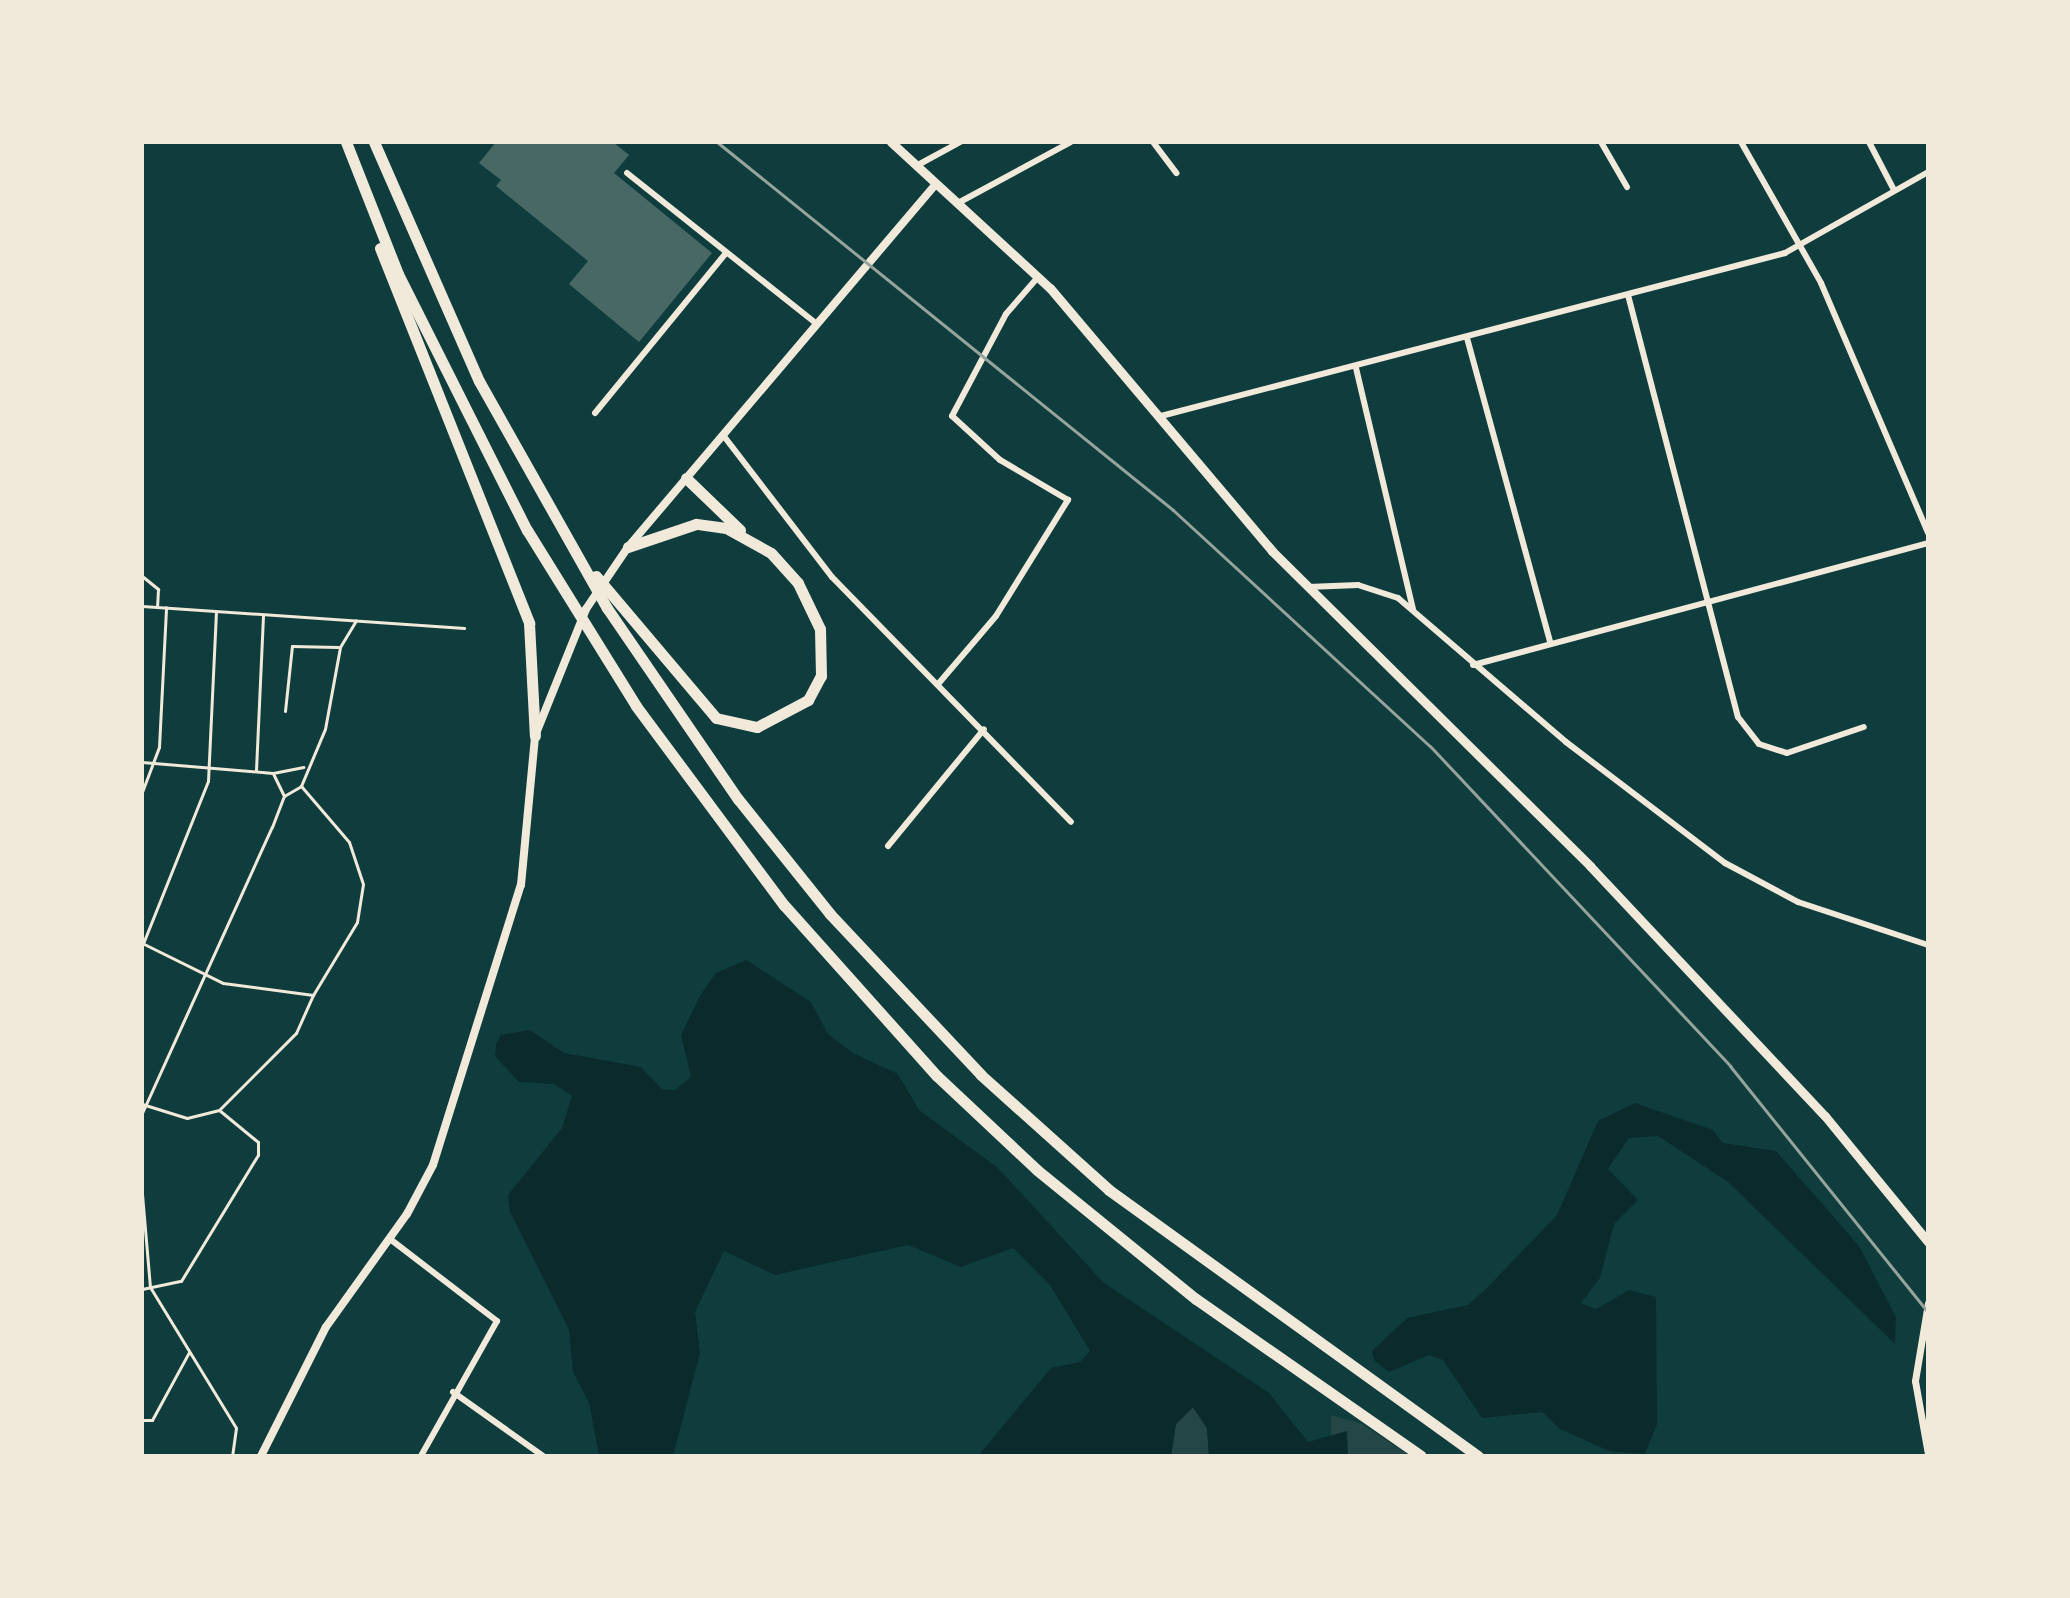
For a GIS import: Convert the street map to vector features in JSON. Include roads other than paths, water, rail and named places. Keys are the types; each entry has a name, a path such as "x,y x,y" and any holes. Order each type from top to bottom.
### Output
{"highway":[{"path":"346,142 361,182 484,452 594,644 784,905 951,1090 1160,1271 1421,1456"},
{"path":"374,142 479,381 575,551 767,836 981,1075 1194,1257 1478,1456"},
{"path":"361,182 388,274 529,623 535,736"},
{"path":"615,610 716,718 744,727 784,719 814,690 822,644 798,583 686,478"},
{"path":"628,547 696,524 726,528 758,544"}],"main road":[{"path":"891,142 1038,277 1308,587 1713,996 1928,1242"},
{"path":"261,1456 326,1327 390,1239 433,1165 509,931 526,860 535,736 586,609 628,547 936,184"}],"street":[{"path":"916,166 960,142"},
{"path":"958,203 1071,142"},
{"path":"1153,142 1176,173"},
{"path":"1601,142 1627,187"},
{"path":"1741,142 1802,244 1928,533"},
{"path":"1869,142 1894,190"},
{"path":"1161,416 1356,368 1628,295 1802,244 1928,172"},
{"path":"627,173 817,324"},
{"path":"595,413 726,253"},
{"path":"939,683 996,616 1068,500 1000,460 952,416 1006,314 1038,277"},
{"path":"1628,295 1738,717 1759,744 1804,751 1864,727"},
{"path":"1467,338 1550,642"},
{"path":"1356,368 1413,609"},
{"path":"723,435 817,559 1071,822"},
{"path":"1473,665 1928,543"},
{"path":"1308,587 1358,585 1413,609 1473,665 1725,863 1798,902 1928,945"},
{"path":"888,846 984,729"},
{"path":"390,1239 497,1321 453,1392 421,1456"},
{"path":"1928,1303 1915,1381 1928,1454"},
{"path":"453,1392 543,1456"}],"lane":[{"path":"142,576 158,589 157,607"},
{"path":"142,606 464,628"},
{"path":"142,792 154,763 166,607"},
{"path":"216,612 209,766 142,945 209,978 313,995"},
{"path":"256,770 263,616"},
{"path":"144,1105 187,1118 219,1110 296,1033 313,995 357,922 363,884 349,842 301,786 303,767 331,714 340,647 356,620"},
{"path":"285,711 292,646 340,647"},
{"path":"142,762 273,773 303,767"},
{"path":"273,773 284,796"},
{"path":"142,1113 209,978 284,796 301,786"},
{"path":"142,1289 181,1281 258,1155 258,1142 219,1110"},
{"path":"142,1194 150,1287 239,1437 232,1456"},
{"path":"142,1420 152,1420 189,1352"}],"railway":[{"path":"717,142 1173,510 1430,746 1730,1066 1928,1312"}]}
